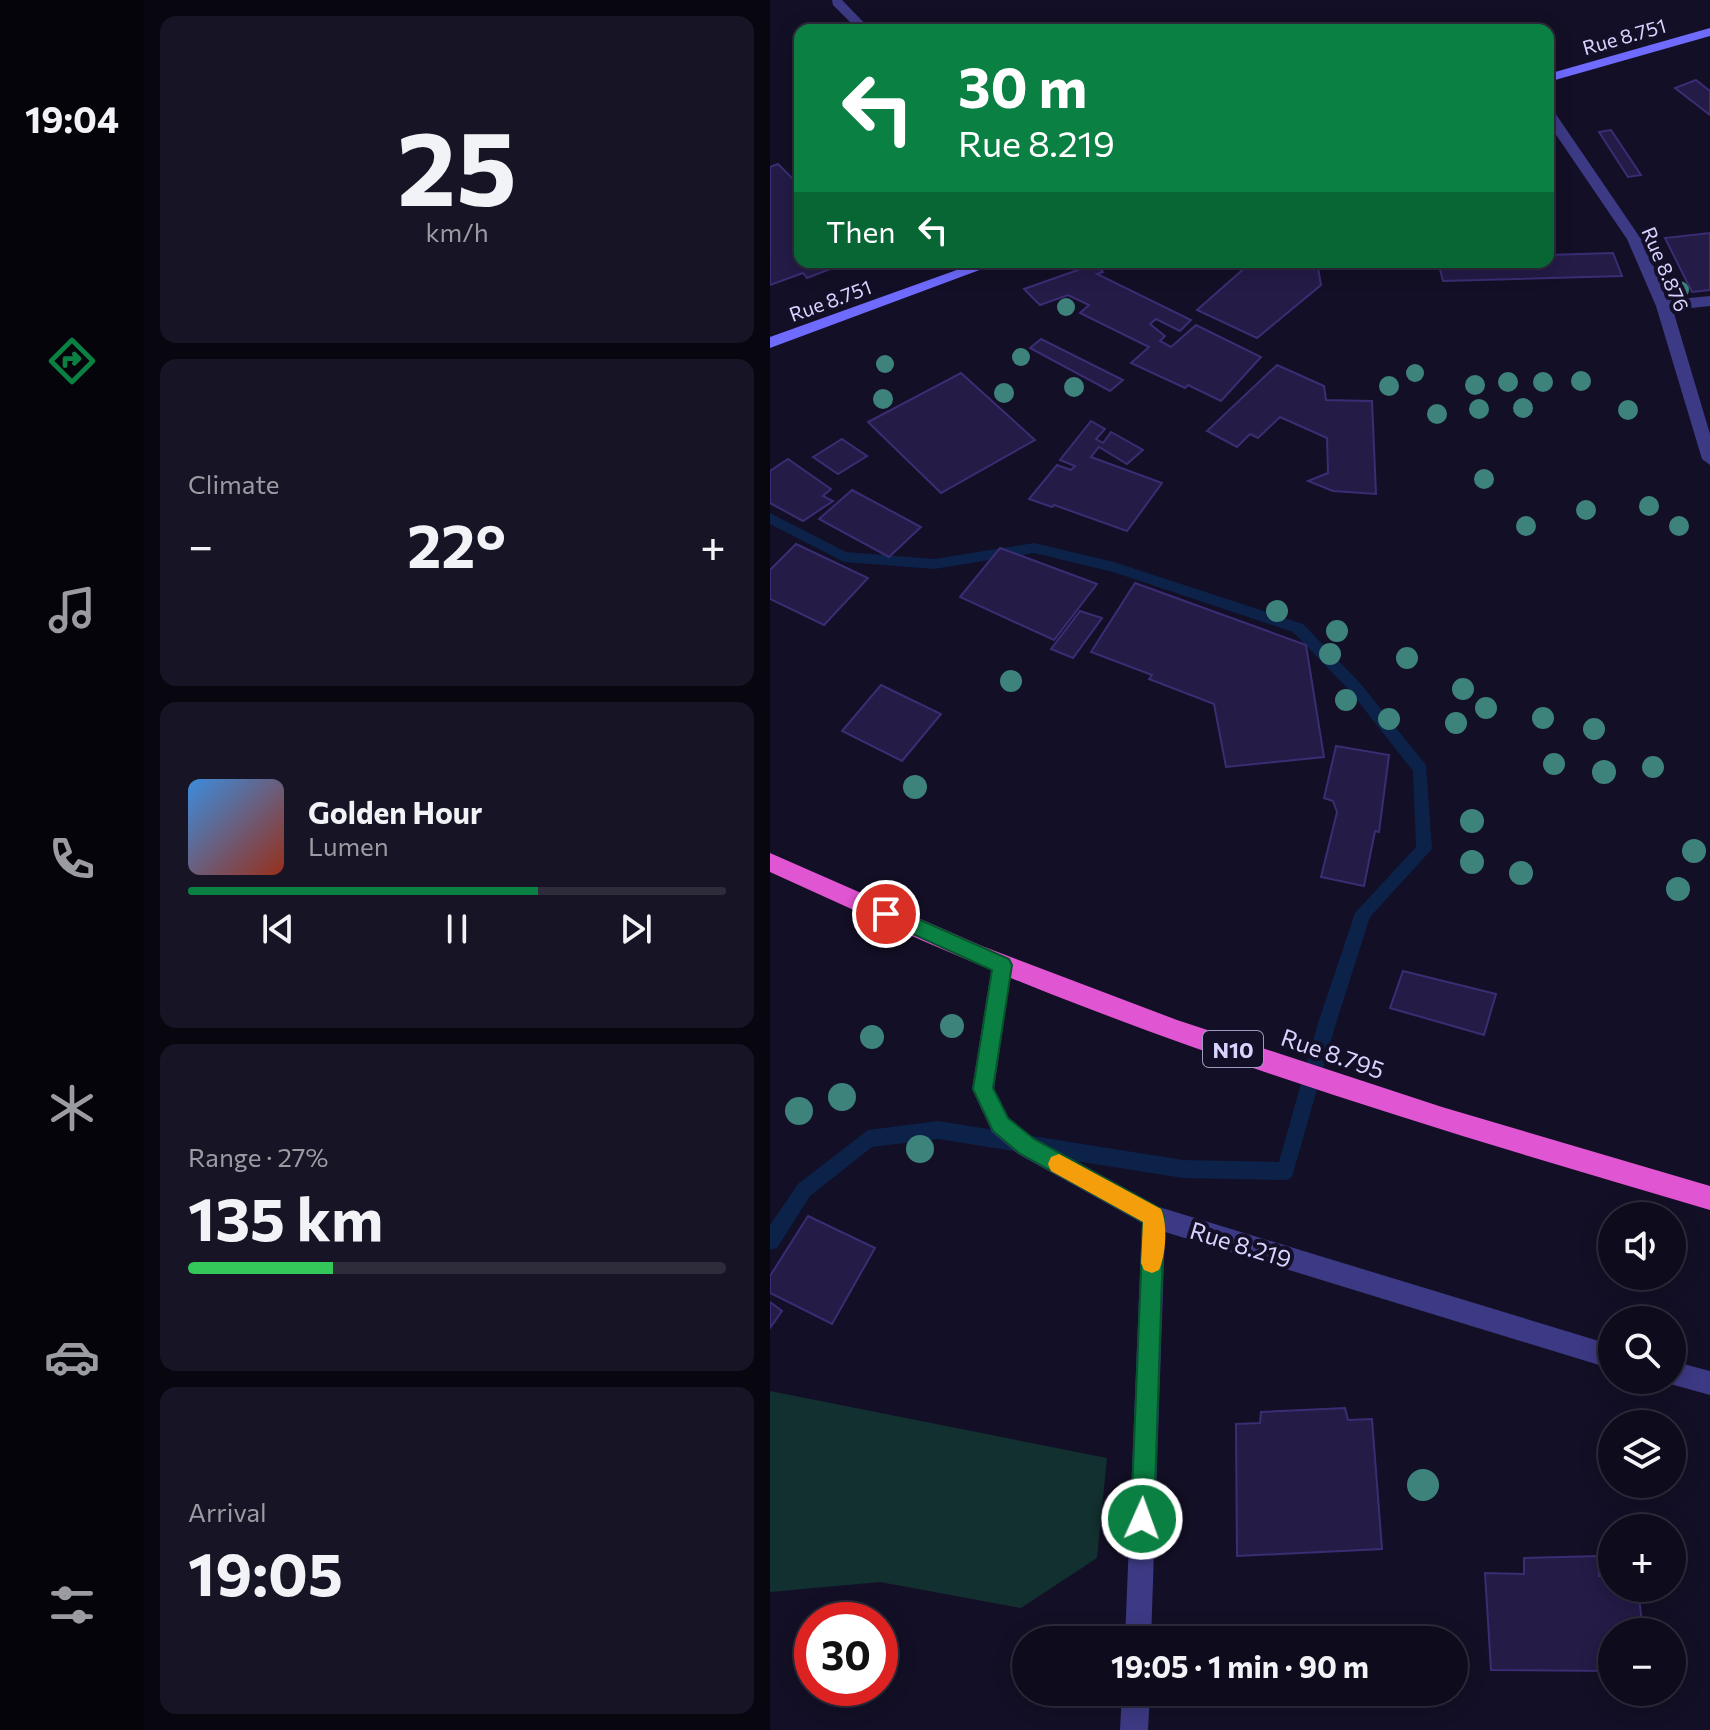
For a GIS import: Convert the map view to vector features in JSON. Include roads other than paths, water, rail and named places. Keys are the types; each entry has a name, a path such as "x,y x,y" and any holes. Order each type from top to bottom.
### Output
{"highway":[{"name":"Rue 8.795","path":"770,862 1002,965 1209,1041 1445,1120 1710,1198"}],"main road":[{"name":"Rue 8.751","path":"1554,76 1710,32"},
{"name":"Rue 8.751","path":"770,343 977,268"}],"street":[{"path":"837,2 859,24"},
{"name":"Rue 8.876","path":"1554,122 1634,239 1664,306 1710,459"},
{"path":"1664,306 1710,301"},
{"name":"Rue 8.219","path":"1002,965 983,1089 1000,1125 1026,1146 1154,1217 1598,1353"},
{"path":"1139,1626 1154,1217"},
{"path":"1686,1377 1710,1383"},
{"path":"1134,1730 1135,1706"}],"waterway":[{"path":"770,518 844,557 934,564 1034,548 1114,567 1298,628 1355,687 1421,769 1424,849 1363,913 1327,1023 1286,1171 1183,1169 938,1130 868,1139 804,1190 770,1241"}]}
